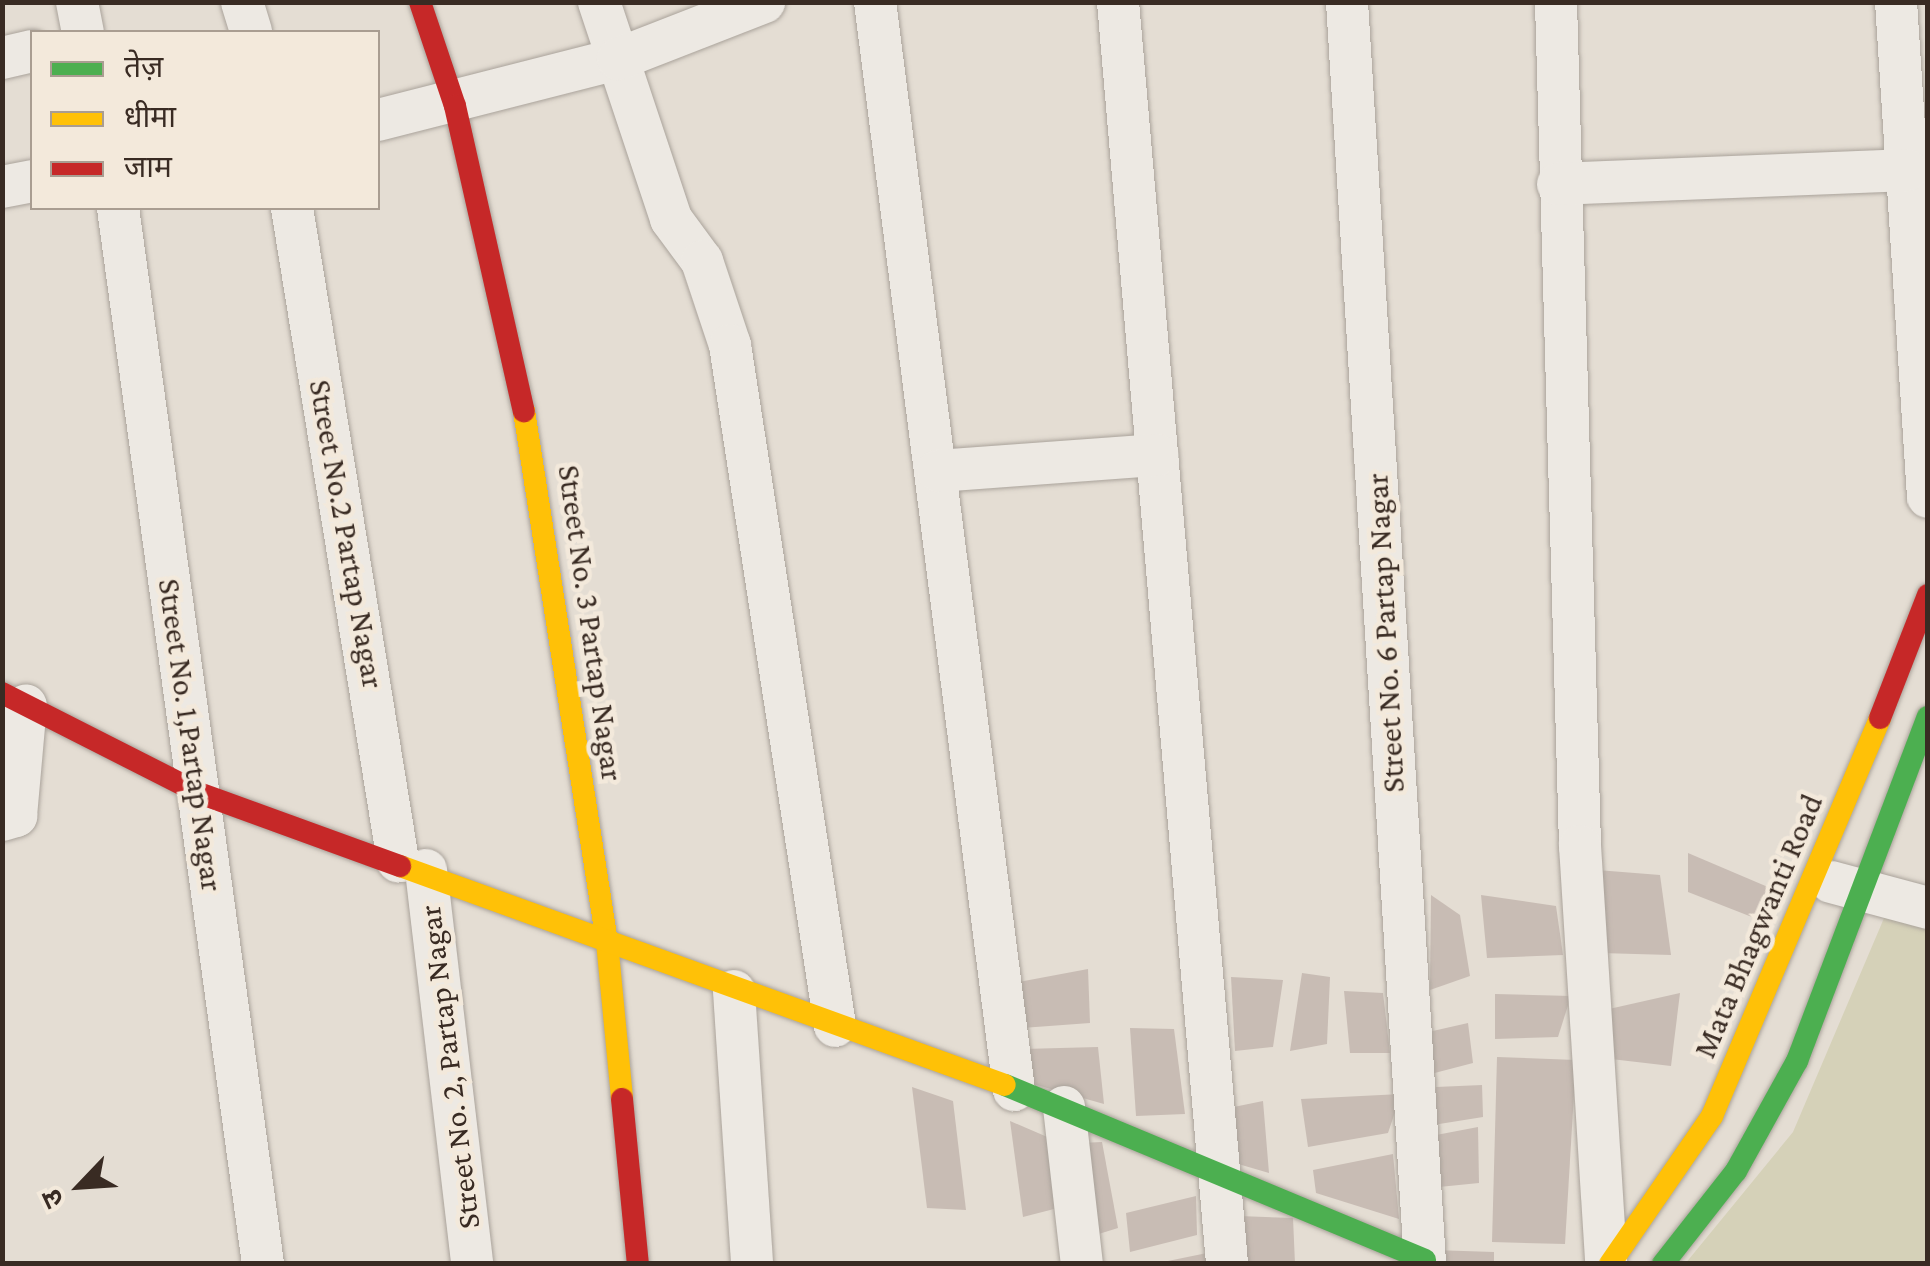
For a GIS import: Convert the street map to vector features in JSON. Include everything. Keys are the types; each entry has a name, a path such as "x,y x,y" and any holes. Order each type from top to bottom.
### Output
{"street":[{"path":"77,2 83,30"},
{"path":"242,2 249,30"},
{"name":"Street No. 3 Partap Nagar","path":"420,2 456,106 532,449 607,942 638,1264"},
{"path":"599,2 671,219 702,262 730,344 835,1026"},
{"path":"380,120 456,106 618,59 764,2"},
{"path":"875,2 938,471 1014,1090"},
{"path":"1118,2 1214,1167 1226,1264"},
{"name":"Street No. 6 Partap Nagar","path":"1347,2 1425,1262"},
{"path":"1556,2 1558,184 1580,846 1608,1264"},
{"path":"1896,2 1928,497"},
{"path":"2,58 30,52"},
{"path":"1558,184 1907,170"},
{"path":"2,187 30,182"},
{"name":"Street No. 1,Partap Nagar","path":"118,210 263,1264"},
{"name":"Street No.2 Partap Nagar","path":"292,210 412,866"},
{"path":"938,471 1157,455"},
{"name":"Mata Bhagwanti Road","path":"1608,1264 1712,1116 1817,877 1928,595"},
{"path":"2,820 16,816 14,699 199,794 412,866 734,991 1064,1108 1214,1167 1425,1262"},
{"path":"1663,1264 1736,1170 1788,1076 1864,891 1928,716"},
{"name":"Street No. 2, Partap Nagar","path":"412,866 472,1264"},
{"path":"1817,877 1928,908"},
{"path":"734,991 752,1264"},
{"path":"1064,1108 1082,1264"}],"shaded area":[{"path":"1896,890 1927,906 1927,1263 1685,1264 1793,1132"}],"building":[{"path":"1688,853 1775,890 1757,919 1688,892"},
{"path":"1597,870 1660,875 1671,955 1600,953"},
{"path":"1431,895 1460,915 1470,976 1430,990"},
{"path":"1481,895 1556,906 1563,955 1487,958"},
{"path":"1088,969 1090,1023 1022,1028 1014,983"},
{"path":"1302,973 1330,977 1327,1044 1290,1051"},
{"path":"1231,977 1283,980 1273,1047 1235,1051"},
{"path":"1344,991 1383,993 1390,1053 1350,1053"},
{"path":"1680,993 1671,1066 1611,1059 1609,1009"},
{"path":"1495,994 1571,996 1558,1037 1495,1039"},
{"path":"1468,1023 1473,1063 1423,1076 1424,1033"},
{"path":"1130,1028 1174,1029 1185,1114 1136,1116"},
{"path":"1098,1047 1104,1104 1026,1082 1023,1049"},
{"path":"1497,1057 1576,1060 1565,1244 1492,1242"},
{"path":"1482,1085 1483,1117 1433,1125 1436,1087"},
{"path":"912,1087 953,1101 966,1210 927,1208"},
{"path":"1401,1094 1388,1133 1308,1147 1301,1099"},
{"path":"1263,1101 1269,1173 1228,1161 1224,1109"},
{"path":"1010,1121 1052,1139 1054,1209 1023,1217"},
{"path":"1478,1127 1479,1183 1429,1188 1431,1136"},
{"path":"1102,1142 1118,1228 1089,1237 1080,1143"},
{"path":"1393,1154 1399,1219 1316,1193 1313,1170"},
{"path":"1196,1196 1197,1235 1130,1252 1126,1213"},
{"path":"1239,1216 1293,1218 1295,1264 1247,1264"},
{"path":"1433,1250 1494,1252 1494,1264 1436,1264"},
{"path":"1207,1253 1208,1264 1163,1264 1163,1262"}],"traffic: fast":[{"path":"1663,1264 1736,1171 1797,1061 1928,717"},
{"path":"1005,1085 1425,1260"}],"traffic: slow":[{"path":"524,411 607,942 622,1099"},
{"path":"1610,1264 1712,1116 1880,718"},
{"path":"400,866 1005,1085"}],"traffic: jam":[{"path":"420,2 455,106 524,411"},
{"path":"1880,718 1928,595"},
{"path":"2,693 199,793 400,866"},
{"path":"622,1099 638,1264"}]}
